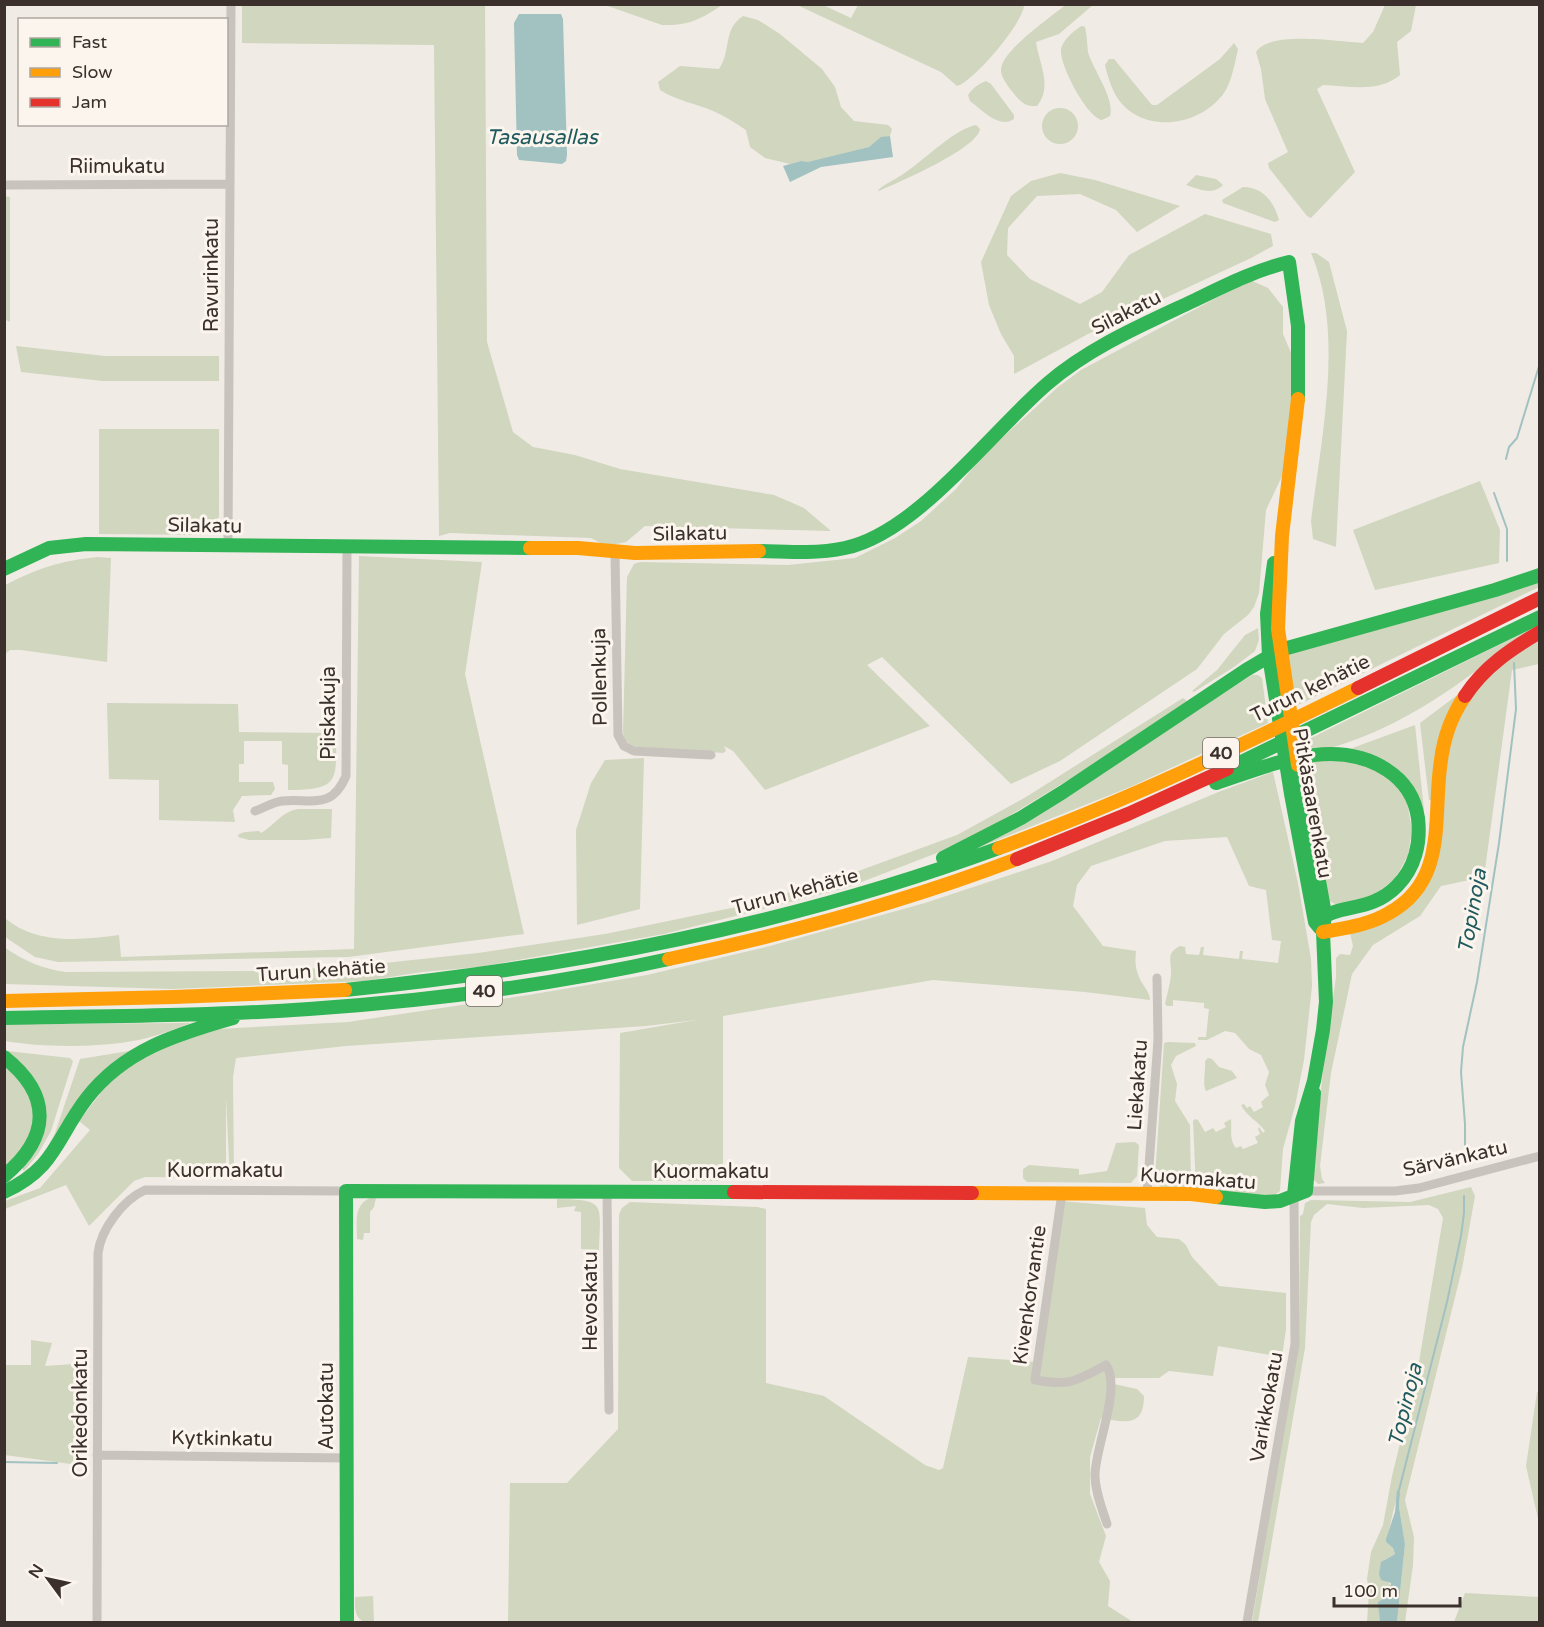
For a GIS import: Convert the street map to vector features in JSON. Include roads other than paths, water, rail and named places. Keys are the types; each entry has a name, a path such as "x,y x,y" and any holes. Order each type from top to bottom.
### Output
{"main road":[{"name":"Silakatu","path":"4,569 49,549 86,544 578,548 615,553 826,551 845,548 874,537 898,523 934,494 1046,385 1080,358 1131,330 1263,268 1289,262"},
{"name":"Pitkäsaarenkatu","path":"1289,262 1298,326 1299,374 1282,536 1275,653 1321,922 1326,1002 1314,1081 1302,1121 1300,1193"},
{"path":"892,885 1021,818 1275,653 1495,590 1539,575"},
{"name":"Turun kehätie","path":"4,1001 338,991 424,982 510,971 642,949 778,917 892,885 1032,836 1118,801 1539,598"},
{"name":"Turun kehätie","path":"4,1018 260,1011 351,1006 508,988 645,965 771,936 951,883 1039,851 1167,798 1539,617"},
{"path":"1321,922 1356,926 1384,917 1399,908 1417,890 1434,856 1439,766 1445,738 1458,708 1480,674 1513,647 1539,632"},
{"path":"1167,798 1301,757 1328,752 1367,758 1388,769 1406,787 1416,809 1419,830 1413,864 1400,883 1380,900 1321,922"},
{"path":"4,993 47,1000"},
{"path":"4,1192 22,1184 44,1167 87,1098 111,1071 129,1058 152,1043 182,1032 260,1011"},
{"path":"4,1057 24,1072 30,1081 38,1100 40,1120 36,1139 27,1156 4,1176"},
{"name":"Kuormakatu","path":"346,1191 1191,1194 1266,1202 1300,1193"},
{"name":"Autokatu","path":"346,1191 347,1623"}],"street":[{"name":"Ravurinkatu","path":"228,545 231,4"},
{"name":"Riimukatu","path":"4,184 230,184"},
{"name":"Piiskakuja","path":"255,811 280,801 320,802 333,796 346,777 347,546"},
{"name":"Pollenkuja","path":"615,553 618,735 624,746 634,751 711,755"},
{"name":"Liekakatu","path":"1147,1194 1158,1031 1157,978"},
{"name":"Särvänkatu","path":"1300,1193 1395,1191 1419,1188 1539,1156"},
{"name":"Kuormakatu","path":"121,1210 135,1196 149,1190 346,1191"},
{"name":"Hevoskatu","path":"607,1191 609,1410"},
{"name":"Kivenkorvantie","path":"1062,1193 1035,1380 1063,1384 1077,1380 1106,1365 1109,1370 1111,1378 1108,1409 1096,1458 1095,1473 1095,1490 1107,1524"},
{"name":"Varikkokatu","path":"1247,1623 1295,1344 1300,1193"},
{"name":"Orikedonkatu","path":"97,1623 99,1244 105,1229 121,1210"},
{"name":"Kytkinkatu","path":"97,1455 346,1458"}],"water":[{"name":"Tasausallas","path":"519,14 561,14 563,19 567,155 566,161 562,164 519,160 517,155 514,23"},
{"path":"890,136 893,157 821,167 790,182 783,166 869,147 881,137"},
{"path":"1397,1490 1400,1493 1399,1507 1405,1544 1397,1622 1380,1622 1378,1602 1390,1595 1391,1583 1381,1580 1379,1574 1381,1562 1395,1554 1386,1539 1395,1512"}],"waterway":[{"name":"Topinoja","path":"1506,459 1509,447 1517,438 1540,363"},
{"name":"Topinoja","path":"1494,493 1507,529 1507,561"},
{"name":"Topinoja","path":"1465,1165 1461,1072 1463,1047 1477,982 1499,843 1516,709 1514,663"},
{"name":"Topinoja","path":"1398,1494 1447,1302 1461,1236 1464,1196"},
{"path":"4,1462 57,1463"}]}
